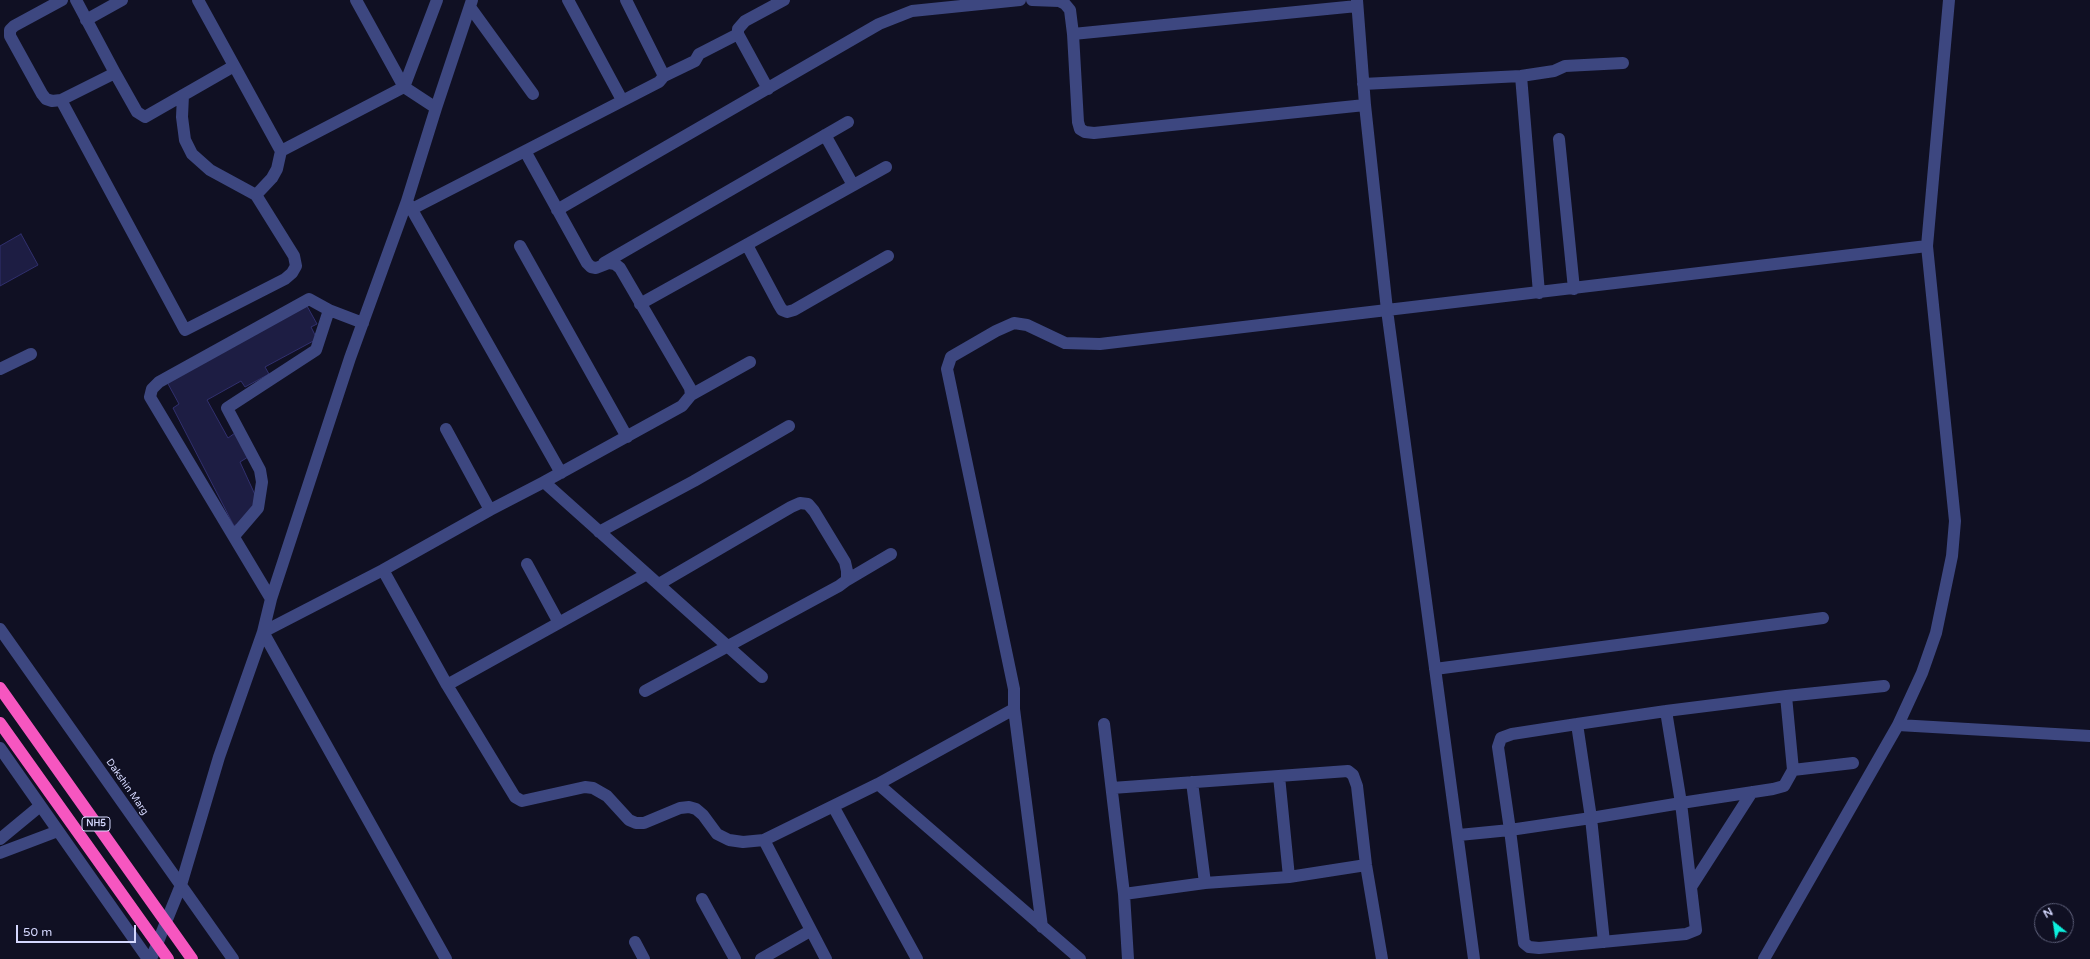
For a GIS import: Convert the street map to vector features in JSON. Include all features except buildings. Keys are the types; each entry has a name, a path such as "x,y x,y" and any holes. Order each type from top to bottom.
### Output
{"highway":[{"name":"NH5","path":"0,688 192,959"},
{"name":"NH5","path":"0,722 168,959"}],"street":[{"path":"62,0 14,26 10,30 10,36 42,94 46,99 52,101 61,100 115,73"},
{"path":"76,0 115,73 141,116 145,117 150,115 234,66"},
{"path":"86,20 122,0"},
{"path":"198,0 281,151 277,169 272,178 256,195"},
{"path":"356,0 404,87 436,108"},
{"path":"281,151 404,87 437,0"},
{"path":"568,0 622,100"},
{"path":"626,0 664,76"},
{"path":"768,89 738,34 740,25 745,21 784,0"},
{"path":"557,210 879,24 912,11 1020,0"},
{"path":"1032,0 1059,1 1065,4 1070,10 1073,34 1078,122 1080,129 1085,132 1094,133 1365,105"},
{"path":"1764,959 1898,725 1922,673 1936,633 1952,556 1955,521 1927,246 1949,0"},
{"path":"1073,34 1357,3 1365,105 1387,310 1435,669 1459,835 1474,959"},
{"path":"471,4 534,94"},
{"path":"151,959 181,885 219,757 263,632 271,599 363,323 410,205 436,108 471,4"},
{"path":"410,205 525,151 659,82 664,76 695,61 699,54 738,34"},
{"path":"1363,84 1521,76 1554,71 1565,66 1623,63"},
{"path":"1521,76 1539,293"},
{"path":"61,100 186,330 285,279 292,273 296,266 294,256 256,195 210,170 192,154 185,140 182,117 183,96"},
{"path":"596,268 848,122"},
{"path":"824,135 853,185"},
{"path":"1558,139 1574,289"},
{"path":"525,151 587,263 591,267 596,268 610,263 615,264 620,268 690,388 691,395"},
{"path":"640,304 886,167"},
{"path":"410,205 561,473"},
{"path":"747,245 779,305 782,310 787,312 794,310 888,256"},
{"path":"520,246 627,437"},
{"path":"1042,927 1014,709 1014,689 947,370 951,357 996,331 1014,323 1027,325 1065,343 1100,344 1927,246"},
{"path":"271,599 150,397 152,389 170,375 309,299 329,310 363,323"},
{"path":"234,536 258,508 262,482 260,470 227,408 316,350 329,310"},
{"path":"0,369 31,354"},
{"path":"263,632 383,570 490,510 627,437 682,406 691,395 750,362"},
{"path":"599,532 694,481 789,426"},
{"path":"446,429 490,510"},
{"path":"544,482 762,677"},
{"path":"659,584 800,503 808,504 845,562 847,580"},
{"path":"645,691 847,580 891,554"},
{"path":"527,564 559,623"},
{"path":"383,570 446,685 515,797 522,801 585,787 593,788 607,796 629,820 636,823 644,823 680,808 689,807 696,809 717,834 729,840 743,842 764,840 878,784 1014,709"},
{"path":"446,685 647,574"},
{"path":"1435,669 1823,618"},
{"name":"Dakshin Marg","path":"0,629 232,959"},
{"path":"263,632 446,959"},
{"path":"1666,711 1681,803 1696,930 1686,934 1539,948 1529,947 1524,943 1498,747 1501,738 1512,734 1666,711 1786,696 1884,686"},
{"path":"1459,835 1510,830 1591,818 1784,786 1793,770 1786,696"},
{"path":"1104,724 1124,894 1128,959"},
{"path":"1577,724 1591,818 1604,942"},
{"path":"1898,725 2090,736"},
{"path":"0,748 148,959"},
{"path":"1793,770 1853,763"},
{"path":"1112,788 1348,771 1353,775 1357,786 1366,865 1382,959"},
{"path":"1279,776 1289,877"},
{"path":"1192,782 1205,883"},
{"path":"878,784 1080,959"},
{"path":"1691,887 1752,792"},
{"path":"0,839 40,806"},
{"path":"833,806 917,959"},
{"path":"0,853 58,831"},
{"path":"764,840 810,931 826,959"},
{"path":"1124,894 1205,883 1289,877 1366,865"},
{"path":"702,898 735,959"},
{"path":"761,959 810,931"},
{"path":"635,942 644,959"}]}
